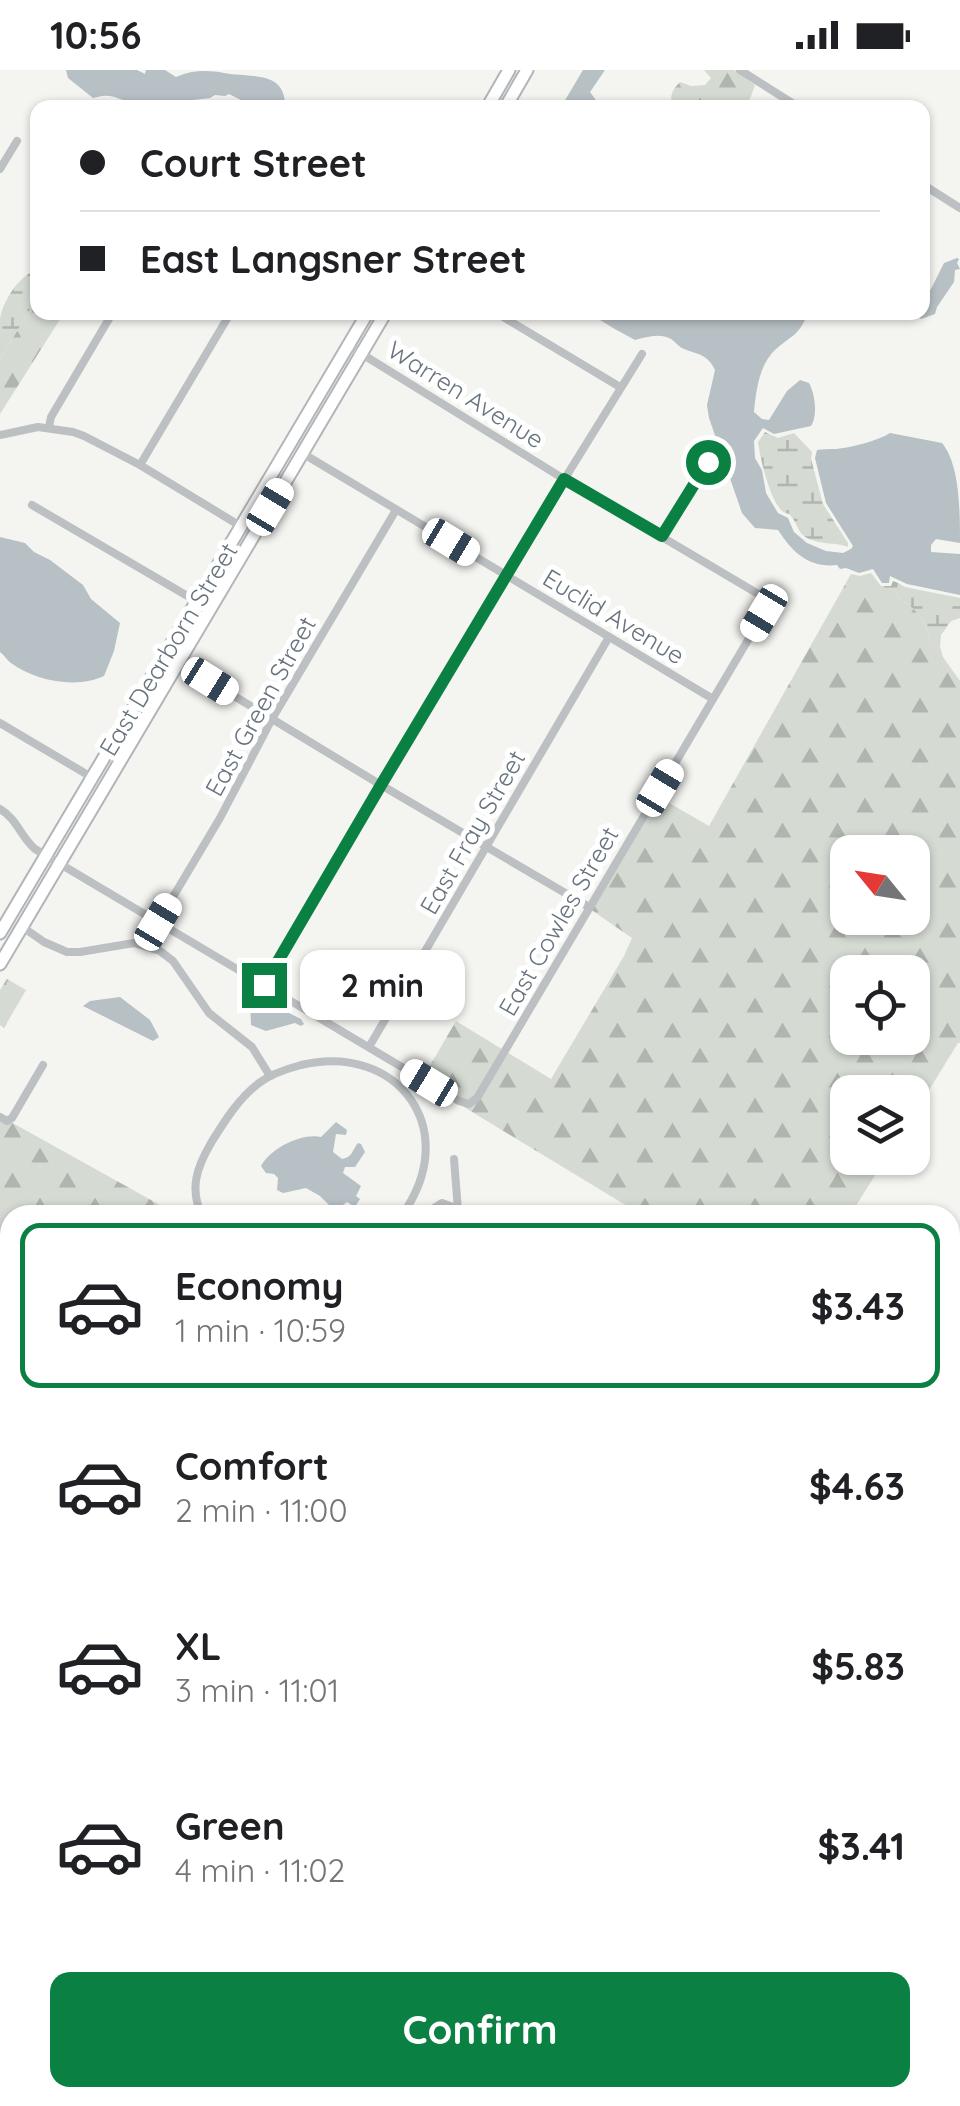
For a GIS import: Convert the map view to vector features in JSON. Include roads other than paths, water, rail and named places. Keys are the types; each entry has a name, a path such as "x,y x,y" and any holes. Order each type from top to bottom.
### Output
{"main road":[{"path":"491,100 508,70"},
{"path":"510,100 527,70"},
{"name":"East Dearborn Street","path":"0,933 364,320"},
{"name":"East Dearborn Street","path":"0,964 381,320"}],"street":[{"path":"740,70 787,100"},
{"path":"0,170 17,141"},
{"path":"930,189 960,208"},
{"path":"49,428 51,416 108,320"},
{"path":"140,465 226,320"},
{"path":"508,320 620,387"},
{"name":"Warren Avenue","path":"349,346 760,595 765,602"},
{"path":"264,985 506,575 642,354"},
{"path":"0,435 49,428 84,436 254,534"},
{"name":"Euclid Avenue","path":"289,446 712,699"},
{"path":"662,536 708,462"},
{"path":"32,506 196,601"},
{"name":"East Green Street","path":"158,922 396,510"},
{"name":"East Cowles Street","path":"369,1047 459,1101 472,1103 481,1093 764,613 765,602"},
{"name":"East Fray Street","path":"369,1047 610,637"},
{"path":"166,654 589,907"},
{"path":"0,723 106,785"},
{"path":"0,809 32,846 46,856 369,1047"},
{"path":"9,918 44,942 67,952 134,942 160,951 173,961 209,1014 252,1046 270,1076"},
{"path":"197,1205 194,1186 204,1155 241,1100 270,1076 308,1064 336,1062 374,1071 391,1081 422,1116 427,1152 420,1184 408,1205"},
{"path":"0,1117 6,1121 12,1118 43,1065"},
{"path":"454,1159 458,1205"}]}
